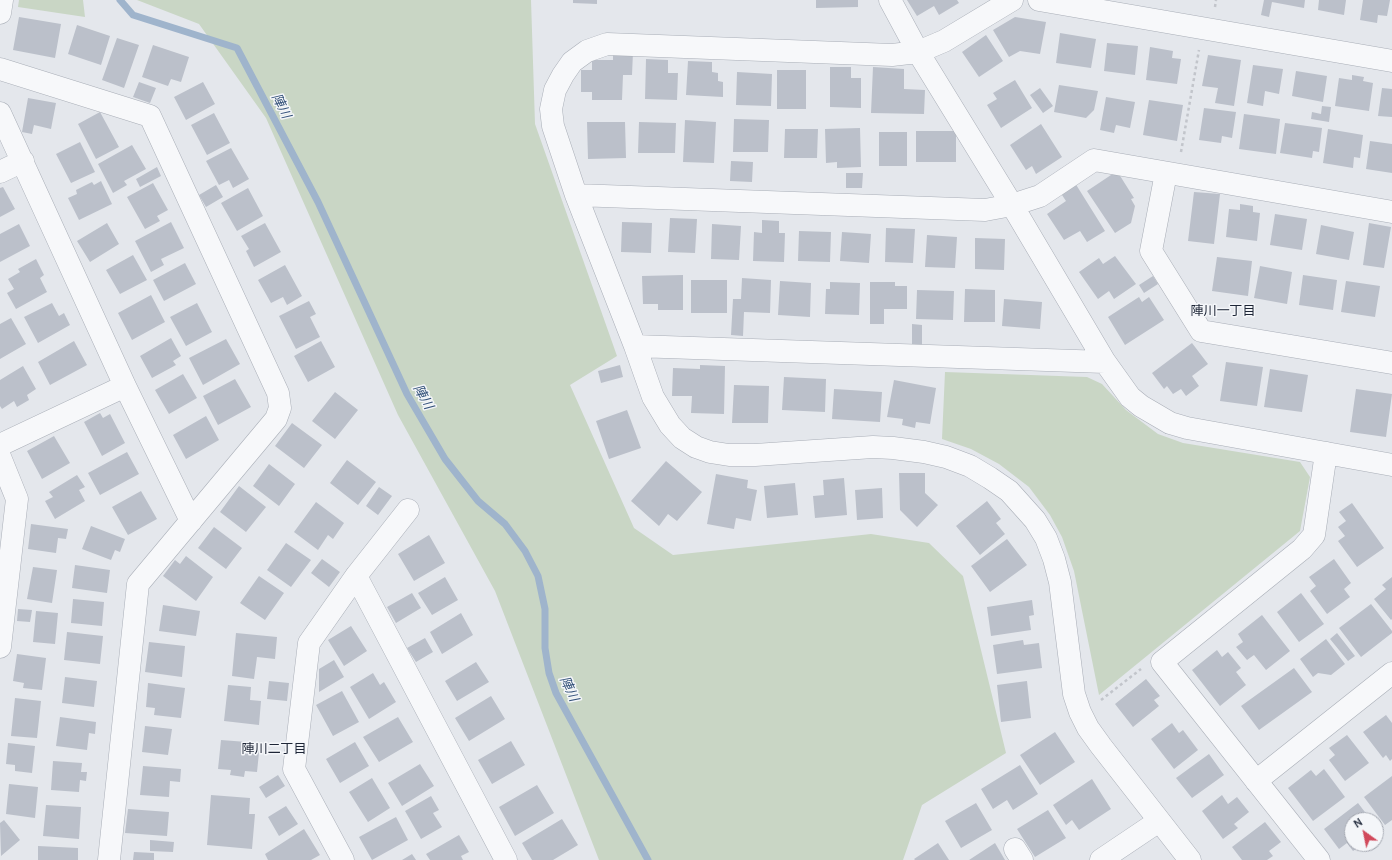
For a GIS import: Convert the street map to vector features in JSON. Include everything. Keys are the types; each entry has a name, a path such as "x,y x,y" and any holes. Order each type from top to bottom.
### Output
{"street":[{"path":"0,13 2,0"},
{"path":"890,0 918,52 1012,205 1105,362 1130,397 1170,423 1187,428 1392,464"},
{"path":"1012,0 944,41 918,52 892,55 607,44 586,51 572,62 555,90 551,108 558,144 653,397 670,425 682,438 696,447 710,452 729,455 755,455 873,447 924,452 946,457 970,466 1009,491 1035,520 1046,538 1054,559 1060,582 1074,694 1080,712 1088,728 1101,746 1190,860"},
{"path":"1039,0 1392,61"},
{"path":"0,69 150,116 278,394 280,408 276,419 138,584 109,860"},
{"path":"0,113 125,386 191,521"},
{"path":"576,195 985,210 1012,205 1040,196 1094,160 1392,212"},
{"path":"0,172 23,161"},
{"path":"1172,174 1151,251 1201,331 1392,363"},
{"path":"635,346 1105,362"},
{"path":"0,445 125,386"},
{"path":"1319,860 1162,662 1302,549 1314,535 1326,453"},
{"path":"0,457 16,499 0,647"},
{"path":"343,860 294,769 309,643 356,576 408,510"},
{"path":"356,576 506,860"},
{"path":"1256,781 1392,673"},
{"path":"1101,860 1159,821"}],"path":[{"path":"1172,174 1202,28"},
{"path":"1097,703 1148,664 1162,662"}],"green space":[{"path":"19,0 83,0 85,17 18,7"},
{"path":"137,0 531,0 535,124 617,356 570,385 634,528 673,555 871,534 929,543 963,576 1006,753 922,805 903,860 599,860 495,591 398,415 266,118 199,24"},
{"path":"945,372 1087,377 1102,384 1126,410 1158,434 1183,443 1300,462 1310,477 1300,531 1099,695 1074,571 1062,537 1050,515 1029,487 999,464 971,449 942,439"}],"building":[{"path":"573,0 597,0 597,4 573,3"},
{"path":"816,0 858,0 858,7 816,8"},
{"path":"907,0 957,0 959,3 939,15 934,6 917,16"},
{"path":"1264,0 1305,0 1304,8 1272,2 1269,17 1261,15"},
{"path":"1319,0 1346,0 1344,15 1318,10"},
{"path":"1363,0 1390,0 1387,16 1378,15 1377,23 1360,20"},
{"path":"19,17 61,24 55,58 13,50"},
{"path":"1015,17 1046,22 1040,54 1020,51 1009,57 993,30"},
{"path":"77,25 110,36 101,65 68,54"},
{"path":"1060,33 1096,39 1091,68 1056,63"},
{"path":"986,35 1003,61 979,77 962,52"},
{"path":"117,38 139,45 124,88 102,80"},
{"path":"1107,43 1138,46 1135,75 1104,71"},
{"path":"153,45 189,57 181,82 171,79 168,86 142,77"},
{"path":"1150,47 1173,51 1172,58 1181,59 1177,84 1146,80"},
{"path":"613,52 633,52 632,75 623,75 622,100 592,100 592,92 581,92 581,70 592,70 592,60 613,60"},
{"path":"1208,55 1241,60 1234,106 1215,103 1218,88 1202,86"},
{"path":"646,59 668,60 668,73 678,73 677,100 645,99"},
{"path":"688,61 712,62 712,72 718,73 718,81 723,82 723,97 686,95"},
{"path":"1253,65 1283,69 1279,94 1265,91 1263,106 1247,103"},
{"path":"830,67 851,67 851,78 861,78 861,108 830,107"},
{"path":"873,67 904,69 904,89 925,90 924,114 871,113"},
{"path":"777,70 806,70 806,109 777,109"},
{"path":"1296,71 1327,76 1323,102 1292,96"},
{"path":"737,72 772,74 771,106 736,105"},
{"path":"1352,75 1364,77 1363,81 1373,83 1369,111 1335,106 1339,78 1352,80"},
{"path":"1015,80 1032,108 1001,128 987,105 997,99 993,93"},
{"path":"139,82 156,88 150,103 133,97"},
{"path":"203,82 215,104 186,120 174,97"},
{"path":"1059,85 1098,91 1094,110 1086,118 1054,112"},
{"path":"1040,88 1053,106 1043,113 1030,95"},
{"path":"1382,88 1392,89 1392,117 1378,116"},
{"path":"1106,97 1135,102 1130,128 1116,125 1114,133 1100,130"},
{"path":"28,98 56,103 51,129 34,125 32,134 22,132"},
{"path":"1149,100 1183,105 1177,141 1143,135"},
{"path":"1322,106 1331,107 1329,122 1311,119 1312,112 1321,114"},
{"path":"1204,108 1236,112 1232,138 1222,136 1221,143 1199,140"},
{"path":"100,112 119,147 96,159 78,124"},
{"path":"214,113 230,143 207,155 191,125"},
{"path":"1244,114 1280,119 1276,154 1239,149"},
{"path":"734,119 769,120 768,152 733,152"},
{"path":"685,120 716,122 714,163 683,162"},
{"path":"587,122 625,122 626,158 588,159"},
{"path":"639,122 676,123 675,153 638,153"},
{"path":"1285,123 1322,128 1319,152 1313,151 1312,158 1280,153"},
{"path":"1041,124 1062,157 1036,174 1032,166 1026,170 1010,145"},
{"path":"860,128 861,167 837,168 837,162 826,163 825,129"},
{"path":"785,129 818,129 817,158 784,158"},
{"path":"1328,129 1363,135 1360,158 1354,157 1353,168 1323,163"},
{"path":"916,131 956,131 956,162 916,162"},
{"path":"879,132 907,132 907,166 879,166"},
{"path":"1370,141 1392,144 1392,173 1366,169"},
{"path":"80,142 95,172 71,183 56,154"},
{"path":"132,145 146,169 124,181 127,185 113,193 98,164"},
{"path":"231,148 249,179 233,188 229,180 219,185 206,161"},
{"path":"731,161 753,162 752,182 730,181"},
{"path":"157,167 161,176 140,187 136,179"},
{"path":"1117,171 1134,198 1131,199 1135,206 1131,223 1115,233 1087,191"},
{"path":"846,173 863,173 862,188 846,188"},
{"path":"101,181 112,204 79,220 68,198 77,194 76,190 92,182 94,185"},
{"path":"153,183 168,210 157,216 160,221 145,229 127,197"},
{"path":"1075,183 1105,231 1087,242 1080,231 1064,240 1047,214 1066,201 1060,192"},
{"path":"216,185 223,197 206,207 199,195"},
{"path":"3,187 15,209 0,217 0,188"},
{"path":"248,188 263,216 237,231 221,203"},
{"path":"1194,192 1220,194 1214,244 1188,241"},
{"path":"1240,204 1253,206 1253,212 1260,213 1257,241 1226,237 1229,209 1240,210"},
{"path":"1275,214 1307,219 1302,250 1270,245"},
{"path":"670,218 697,219 695,253 668,252"},
{"path":"762,220 779,221 779,233 785,233 784,262 753,261 754,232 762,233"},
{"path":"171,222 184,248 161,259 164,265 151,272 135,241"},
{"path":"622,222 652,223 651,253 621,252"},
{"path":"107,223 119,244 90,262 77,241"},
{"path":"265,223 281,252 254,267 246,251 249,249 241,236"},
{"path":"1369,223 1391,227 1384,268 1363,265"},
{"path":"19,224 30,246 0,262 0,234"},
{"path":"712,224 741,226 739,260 711,259"},
{"path":"1321,225 1354,232 1349,260 1316,254"},
{"path":"886,228 915,229 913,263 885,262"},
{"path":"799,231 831,232 830,262 798,261"},
{"path":"842,232 871,234 869,263 840,261"},
{"path":"927,235 957,237 955,268 925,267"},
{"path":"975,238 1005,239 1004,270 975,269"},
{"path":"133,255 147,280 120,294 106,270"},
{"path":"1115,256 1136,284 1114,299 1109,291 1098,299 1079,272 1099,258 1103,264"},
{"path":"1217,257 1252,261 1248,296 1212,291"},
{"path":"36,259 44,275 40,278 47,292 16,309 7,293 14,289 8,279 20,272 18,269"},
{"path":"185,263 196,284 164,301 153,280"},
{"path":"285,265 302,296 287,305 283,297 271,303 258,280"},
{"path":"1260,266 1292,272 1287,304 1254,298"},
{"path":"683,275 683,310 658,310 658,304 643,304 642,276"},
{"path":"1303,275 1337,280 1333,310 1299,305"},
{"path":"1153,276 1158,284 1144,293 1139,285"},
{"path":"742,278 771,280 770,313 744,312 743,336 731,335 733,299 741,299"},
{"path":"691,280 727,280 727,313 691,313"},
{"path":"780,281 811,283 810,317 778,315"},
{"path":"1346,281 1380,286 1375,317 1341,312"},
{"path":"830,282 860,283 859,315 825,314 826,289 830,289"},
{"path":"870,282 895,282 895,286 907,286 907,309 884,309 884,324 870,324"},
{"path":"965,289 995,290 995,322 964,322"},
{"path":"917,290 954,291 953,320 916,319"},
{"path":"151,295 165,322 132,340 118,313"},
{"path":"1139,297 1142,302 1149,297 1164,320 1125,345 1108,317"},
{"path":"1004,299 1042,302 1040,329 1002,326"},
{"path":"309,301 316,314 310,317 320,337 296,349 279,316"},
{"path":"52,303 59,316 64,313 70,325 38,343 24,317"},
{"path":"197,303 212,332 186,346 170,317"},
{"path":"11,318 26,344 0,359 0,324"},
{"path":"912,324 922,325 922,346 912,346"},
{"path":"171,338 181,356 173,361 176,365 152,378 140,356"},
{"path":"226,339 240,364 203,385 189,358"},
{"path":"74,341 87,365 50,385 38,362"},
{"path":"321,341 335,367 308,382 294,356"},
{"path":"1192,343 1208,364 1192,376 1199,386 1186,396 1181,389 1173,394 1167,386 1164,389 1152,373"},
{"path":"1226,362 1263,367 1257,406 1220,401"},
{"path":"620,365 623,377 601,383 598,371"},
{"path":"700,365 725,366 724,414 691,413 692,396 672,396 673,368 700,369"},
{"path":"23,366 36,389 27,395 29,400 17,407 14,401 2,409 0,406 0,380"},
{"path":"1270,369 1308,375 1302,412 1264,407"},
{"path":"183,374 197,398 169,414 155,390"},
{"path":"784,377 826,379 825,412 782,410"},
{"path":"235,379 251,407 218,425 203,396"},
{"path":"894,380 936,388 930,424 916,422 915,428 902,425 903,419 887,417"},
{"path":"734,385 769,386 768,423 732,423"},
{"path":"834,389 882,392 880,422 832,419"},
{"path":"1356,389 1392,394 1386,437 1350,432"},
{"path":"335,392 358,410 335,439 312,421"},
{"path":"627,410 641,448 609,459 596,421"},
{"path":"100,413 103,418 110,414 125,443 102,456 84,422"},
{"path":"206,416 219,440 186,459 173,435"},
{"path":"292,423 322,445 304,468 275,446"},
{"path":"54,436 70,463 42,479 27,451"},
{"path":"127,452 139,474 100,495 88,473"},
{"path":"347,460 376,482 358,505 330,483"},
{"path":"666,461 702,492 677,521 668,514 659,526 631,501"},
{"path":"269,464 295,484 279,506 253,486"},
{"path":"899,473 925,473 925,493 938,505 917,527 900,510"},
{"path":"716,474 748,480 747,488 757,490 751,521 736,518 734,529 707,524"},
{"path":"77,475 85,487 79,490 85,501 55,519 45,501 53,497 49,492"},
{"path":"844,478 847,515 815,518 813,496 824,495 823,480"},
{"path":"795,483 798,515 767,518 764,486"},
{"path":"239,486 266,507 246,532 220,512"},
{"path":"379,487 392,496 378,515 366,506"},
{"path":"882,488 883,518 857,520 855,490"},
{"path":"141,491 157,519 128,535 112,507"},
{"path":"987,501 1001,519 996,523 1005,534 980,555 956,526"},
{"path":"316,502 344,523 333,539 328,535 318,550 294,532"},
{"path":"1352,503 1384,548 1357,567 1338,541 1345,536 1338,527 1346,521 1339,512"},
{"path":"31,524 68,529 66,539 58,538 56,553 28,549"},
{"path":"91,526 125,539 120,552 115,550 111,560 82,549"},
{"path":"214,527 242,548 226,569 198,548"},
{"path":"429,535 445,563 414,581 398,554"},
{"path":"1007,539 1027,565 990,592 971,566"},
{"path":"286,543 311,560 291,587 267,570"},
{"path":"186,556 213,577 196,601 163,576 175,560 180,564"},
{"path":"322,559 340,572 329,587 311,573"},
{"path":"1334,559 1351,583 1344,589 1350,597 1327,614 1310,591 1316,586 1309,577"},
{"path":"75,565 110,570 107,593 72,588"},
{"path":"33,567 57,570 52,603 27,599"},
{"path":"259,576 284,593 265,620 240,603"},
{"path":"445,577 458,600 432,615 418,593"},
{"path":"1392,577 1391,620 1374,599 1386,589 1382,585"},
{"path":"412,593 421,608 396,623 387,607"},
{"path":"1301,593 1324,624 1299,642 1277,612"},
{"path":"73,599 104,602 102,626 71,623"},
{"path":"1032,600 1034,615 1029,616 1031,630 991,636 987,607"},
{"path":"1371,604 1392,633 1361,657 1339,628"},
{"path":"163,605 200,611 196,636 159,631"},
{"path":"18,609 32,610 30,622 17,621"},
{"path":"36,611 58,613 55,644 33,642"},
{"path":"461,613 473,635 442,654 430,632"},
{"path":"1262,615 1290,651 1266,670 1254,655 1247,660 1236,647 1243,642 1238,634"},
{"path":"351,626 367,651 344,666 328,640"},
{"path":"67,632 103,636 100,664 64,660"},
{"path":"236,633 277,637 275,659 257,657 254,679 232,676"},
{"path":"1337,633 1355,656 1348,661 1330,639"},
{"path":"425,638 433,652 416,662 407,648"},
{"path":"1326,639 1345,664 1331,675 1318,673 1313,677 1300,659"},
{"path":"1023,640 1024,645 1039,643 1042,668 997,674 993,645"},
{"path":"149,642 185,646 182,677 145,672"},
{"path":"1217,650 1222,657 1228,652 1241,668 1236,672 1246,685 1220,706 1192,670"},
{"path":"17,654 46,658 42,690 23,688 24,683 13,681"},
{"path":"334,660 344,677 319,692 319,669"},
{"path":"476,662 489,682 457,701 445,681"},
{"path":"1294,668 1312,692 1259,730 1241,706"},
{"path":"373,673 380,685 384,682 396,702 369,719 350,687"},
{"path":"65,677 97,681 94,707 62,703"},
{"path":"1146,679 1160,696 1154,700 1159,706 1133,727 1115,704"},
{"path":"269,681 289,683 287,701 267,699"},
{"path":"1027,681 1031,718 1001,722 997,685"},
{"path":"148,683 185,688 181,718 154,715 155,708 146,707"},
{"path":"228,685 251,687 250,700 261,701 259,725 224,721"},
{"path":"342,691 359,722 333,736 316,705"},
{"path":"491,696 505,719 469,741 455,718"},
{"path":"15,698 41,701 37,738 11,736"},
{"path":"1386,715 1392,723 1392,759 1390,761 1386,755 1383,758 1363,732"},
{"path":"60,717 96,722 95,734 89,733 87,750 56,746"},
{"path":"398,717 413,742 379,762 363,737"},
{"path":"1172,723 1179,733 1183,730 1198,750 1174,769 1151,739"},
{"path":"145,726 172,729 168,755 142,752"},
{"path":"1055,732 1075,762 1040,785 1020,755"},
{"path":"1347,735 1369,763 1345,781 1329,760 1335,755 1329,748"},
{"path":"221,740 260,743 257,772 245,771 244,777 230,775 231,770 218,769"},
{"path":"511,741 525,765 492,784 478,760"},
{"path":"355,742 369,766 340,783 326,759"},
{"path":"8,743 35,746 32,773 15,771 15,765 6,764"},
{"path":"1209,754 1224,775 1192,798 1176,778"},
{"path":"53,761 82,763 81,772 87,772 86,781 80,780 79,792 51,790"},
{"path":"420,764 434,786 402,806 388,783"},
{"path":"1020,765 1038,794 1013,810 1007,800 993,809 981,789"},
{"path":"143,766 181,769 180,782 170,781 169,797 140,795"},
{"path":"1324,769 1345,797 1313,821 1288,788 1311,770 1316,776"},
{"path":"278,775 285,786 266,798 259,787"},
{"path":"1392,776 1392,820 1385,825 1384,812 1375,812 1364,797"},
{"path":"372,778 390,808 368,822 349,792"},
{"path":"1092,779 1111,809 1079,830 1072,820 1066,825 1053,805"},
{"path":"9,784 38,787 35,818 6,814"},
{"path":"537,785 554,813 515,836 499,807"},
{"path":"211,795 250,798 249,814 255,814 252,849 207,845"},
{"path":"1222,795 1228,804 1237,797 1249,812 1234,824 1238,828 1223,839 1202,811"},
{"path":"431,796 439,810 433,813 442,827 421,839 405,811"},
{"path":"976,803 992,830 961,848 945,821"},
{"path":"1358,803 1365,812 1346,812"},
{"path":"46,805 81,807 79,839 43,836"},
{"path":"286,806 298,824 279,836 268,817"},
{"path":"128,809 169,812 167,836 125,833"},
{"path":"1048,810 1066,838 1035,857 1017,829"},
{"path":"1344,814 1344,845 1339,849 1324,829"},
{"path":"396,817 408,840 372,860 359,837"},
{"path":"562,819 578,845 553,860 532,860 522,843"},
{"path":"4,820 20,840 1,856 0,823"},
{"path":"1265,822 1281,842 1269,851 1273,856 1267,860 1242,860 1232,847"},
{"path":"304,829 320,855 311,860 268,860 265,854"},
{"path":"459,835 469,852 461,856 463,860 430,860 426,854"},
{"path":"150,840 174,842 173,852 150,851"},
{"path":"938,843 949,860 914,859"},
{"path":"995,843 1005,860 969,860"},
{"path":"38,846 78,848 78,860 38,860"},
{"path":"134,852 154,853 154,860 133,860"},
{"path":"412,854 416,860 402,860"}],"waterway":[{"name":"陣川","path":"120,0 133,15 237,48 318,202 407,394 445,459 478,501 505,524 525,551 538,576 545,609 545,648 549,673 556,693 648,860"}],"district":[{"name":"陣川一丁目","path":"1223,311"},
{"name":"陣川二丁目","path":"274,749"}]}
